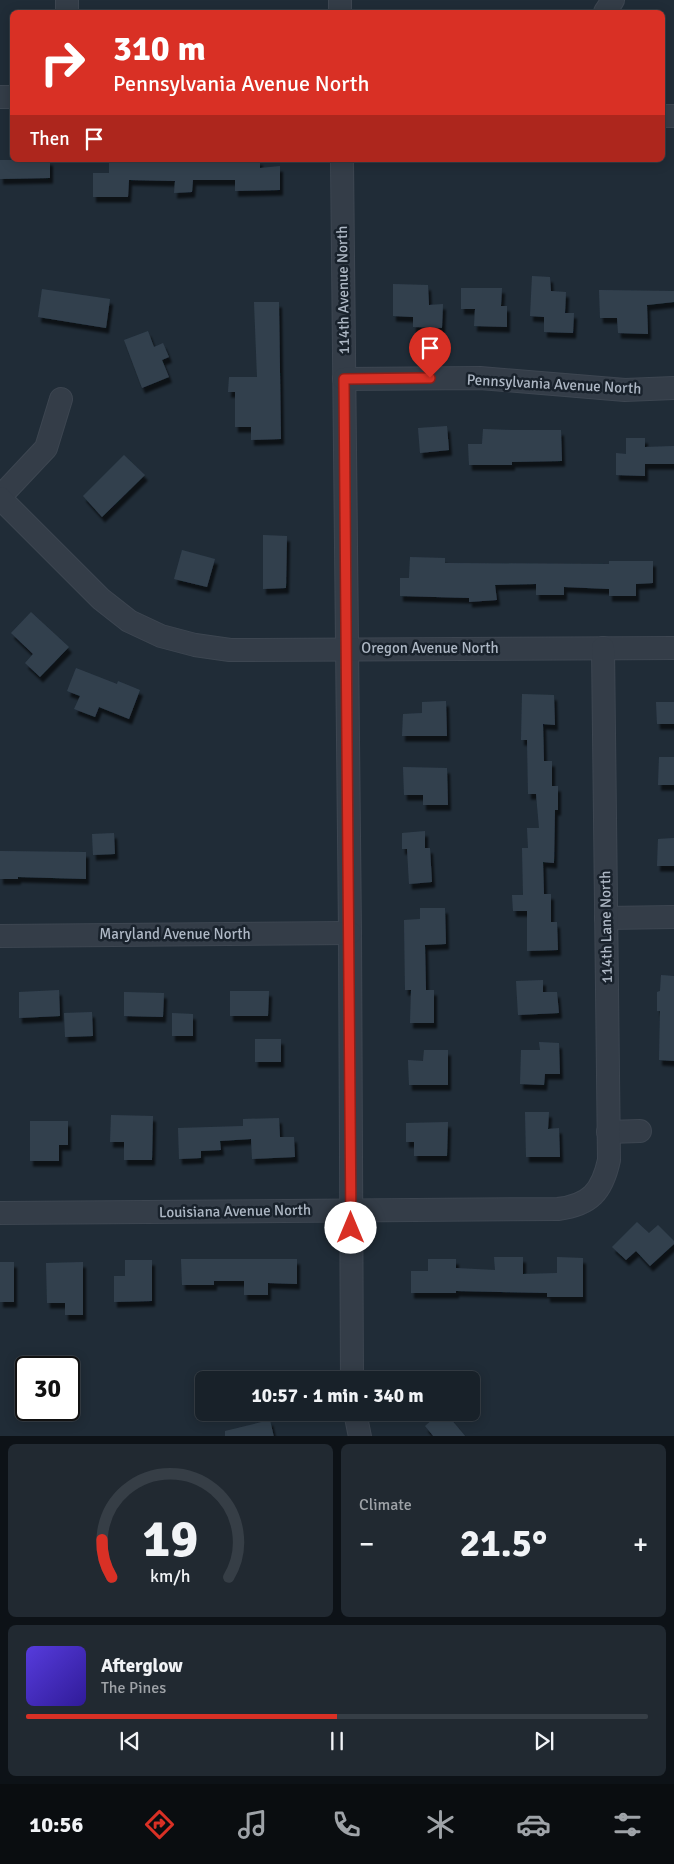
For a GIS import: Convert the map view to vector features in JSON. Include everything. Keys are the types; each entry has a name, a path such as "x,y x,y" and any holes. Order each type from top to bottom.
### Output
{"street":[{"name":"114th Avenue North","path":"342,162 350,933 352,1371"},
{"name":"Pennsylvania Avenue North","path":"344,379 480,378 625,390 674,388"},
{"path":"0,498 46,448 61,399"},
{"name":"Oregon Avenue North","path":"0,498 101,599 129,621 161,636 195,646 230,650 674,648"},
{"name":"114th Lane North","path":"588,1200 600,1187 606,1175 608,1160 603,648"},
{"path":"606,918 674,917"},
{"name":"Maryland Avenue North","path":"0,936 350,933"},
{"path":"608,1132 640,1131"},
{"name":"Louisiana Avenue North","path":"0,1213 558,1209 574,1207 588,1200"},
{"path":"357,1421 360,1436"}],"building":[{"path":"0,160 10,160 10,162 50,162 50,178 0,179"},
{"path":"109,162 260,162 260,168 280,166 280,190 235,191 235,180 193,180 192,192 174,193 175,181 129,180 128,197 93,197 93,173 109,173"},
{"path":"532,276 550,277 551,291 566,292 565,313 574,313 573,333 544,332 544,317 530,316"},
{"path":"393,284 428,285 429,305 443,304 442,328 413,327 413,317 393,316"},
{"path":"461,288 502,288 501,306 507,306 507,327 474,326 475,309 461,309"},
{"path":"42,289 110,299 106,328 38,317"},
{"path":"599,290 674,291 674,302 647,305 648,334 618,333 617,318 600,318"},
{"path":"254,302 279,302 281,439 251,440 251,427 235,427 235,392 228,392 229,377 257,377"},
{"path":"148,331 154,347 163,343 169,357 162,360 169,377 142,388 124,340"},
{"path":"447,426 449,450 420,453 418,428"},
{"path":"483,429 561,430 562,461 512,462 512,465 469,465 468,444 482,444"},
{"path":"626,438 645,438 645,447 674,446 674,464 645,464 645,476 616,475 616,453 626,454"},
{"path":"124,455 145,475 102,517 83,496"},
{"path":"263,535 287,536 286,588 263,589"},
{"path":"182,550 215,559 207,587 174,579"},
{"path":"410,557 445,558 445,563 609,564 609,561 653,561 653,583 636,584 636,596 609,596 609,589 564,587 564,595 536,595 536,584 495,585 497,600 469,602 469,598 400,596 400,578 409,578"},
{"path":"31,612 69,647 40,677 25,663 33,654 11,633"},
{"path":"76,668 117,684 118,681 140,690 129,719 99,707 95,717 74,709 80,696 67,691"},
{"path":"522,694 554,695 555,725 543,724 544,761 552,761 552,786 558,786 558,810 555,810 554,863 543,862 544,894 551,894 551,922 557,922 558,950 527,951 527,911 513,911 512,895 523,895 522,848 528,848 527,828 539,828 536,794 528,794 527,740 521,740"},
{"path":"446,701 447,736 402,736 403,714 422,713 422,702"},
{"path":"656,702 674,702 674,724 657,724"},
{"path":"659,757 674,757 674,785 658,785"},
{"path":"403,767 447,768 448,805 423,805 423,795 404,795"},
{"path":"425,831 425,848 430,848 432,882 409,884 407,849 402,849 402,833"},
{"path":"114,833 115,854 93,855 92,834"},
{"path":"674,838 674,866 657,866 658,839"},
{"path":"0,851 86,852 86,879 18,877 18,879 0,879"},
{"path":"420,908 445,908 446,944 425,945 426,990 434,990 434,1023 410,1023 411,990 405,990 404,920 420,919"},
{"path":"661,975 674,976 674,1061 659,1060 660,1011 657,1011 657,992 660,991"},
{"path":"543,980 543,992 557,992 559,1013 518,1015 516,981"},
{"path":"59,990 60,1016 19,1018 19,992"},
{"path":"230,991 269,991 268,1016 230,1016"},
{"path":"124,992 164,993 163,1017 124,1016"},
{"path":"92,1012 93,1036 65,1037 64,1013"},
{"path":"172,1013 193,1014 193,1036 172,1036"},
{"path":"255,1039 281,1039 281,1062 255,1062"},
{"path":"539,1042 559,1043 560,1074 545,1074 544,1085 520,1084 521,1050 540,1050"},
{"path":"424,1050 448,1050 448,1085 409,1085 408,1060 423,1061"},
{"path":"525,1112 549,1112 548,1129 559,1128 560,1157 526,1157"},
{"path":"111,1115 153,1116 152,1160 124,1160 124,1142 110,1142"},
{"path":"279,1118 280,1137 294,1137 295,1157 252,1159 251,1139 220,1141 221,1150 201,1151 201,1158 179,1159 178,1128 243,1126 243,1119"},
{"path":"30,1121 68,1121 68,1145 59,1145 59,1161 30,1161"},
{"path":"448,1122 447,1156 414,1156 414,1142 406,1142 406,1123"},
{"path":"637,1222 649,1233 658,1225 674,1241 674,1244 650,1266 636,1251 626,1260 612,1247"},
{"path":"494,1257 523,1257 523,1274 557,1273 557,1257 583,1258 583,1297 547,1297 547,1293 456,1291 456,1293 411,1293 411,1271 428,1271 428,1259 456,1259 456,1268 495,1270"},
{"path":"181,1259 297,1259 297,1284 268,1283 268,1295 244,1295 244,1281 214,1281 214,1285 182,1285"},
{"path":"125,1260 152,1260 152,1301 114,1302 114,1276 125,1276"},
{"path":"0,1262 14,1262 14,1302 0,1302"},
{"path":"83,1262 83,1315 65,1315 65,1303 47,1303 46,1263"},
{"path":"270,1421 274,1436 225,1436 225,1431"},
{"path":"431,1421 453,1421 465,1436 433,1436 425,1426"}],"route":[{"path":"351,1228 344,379 430,378"}]}
